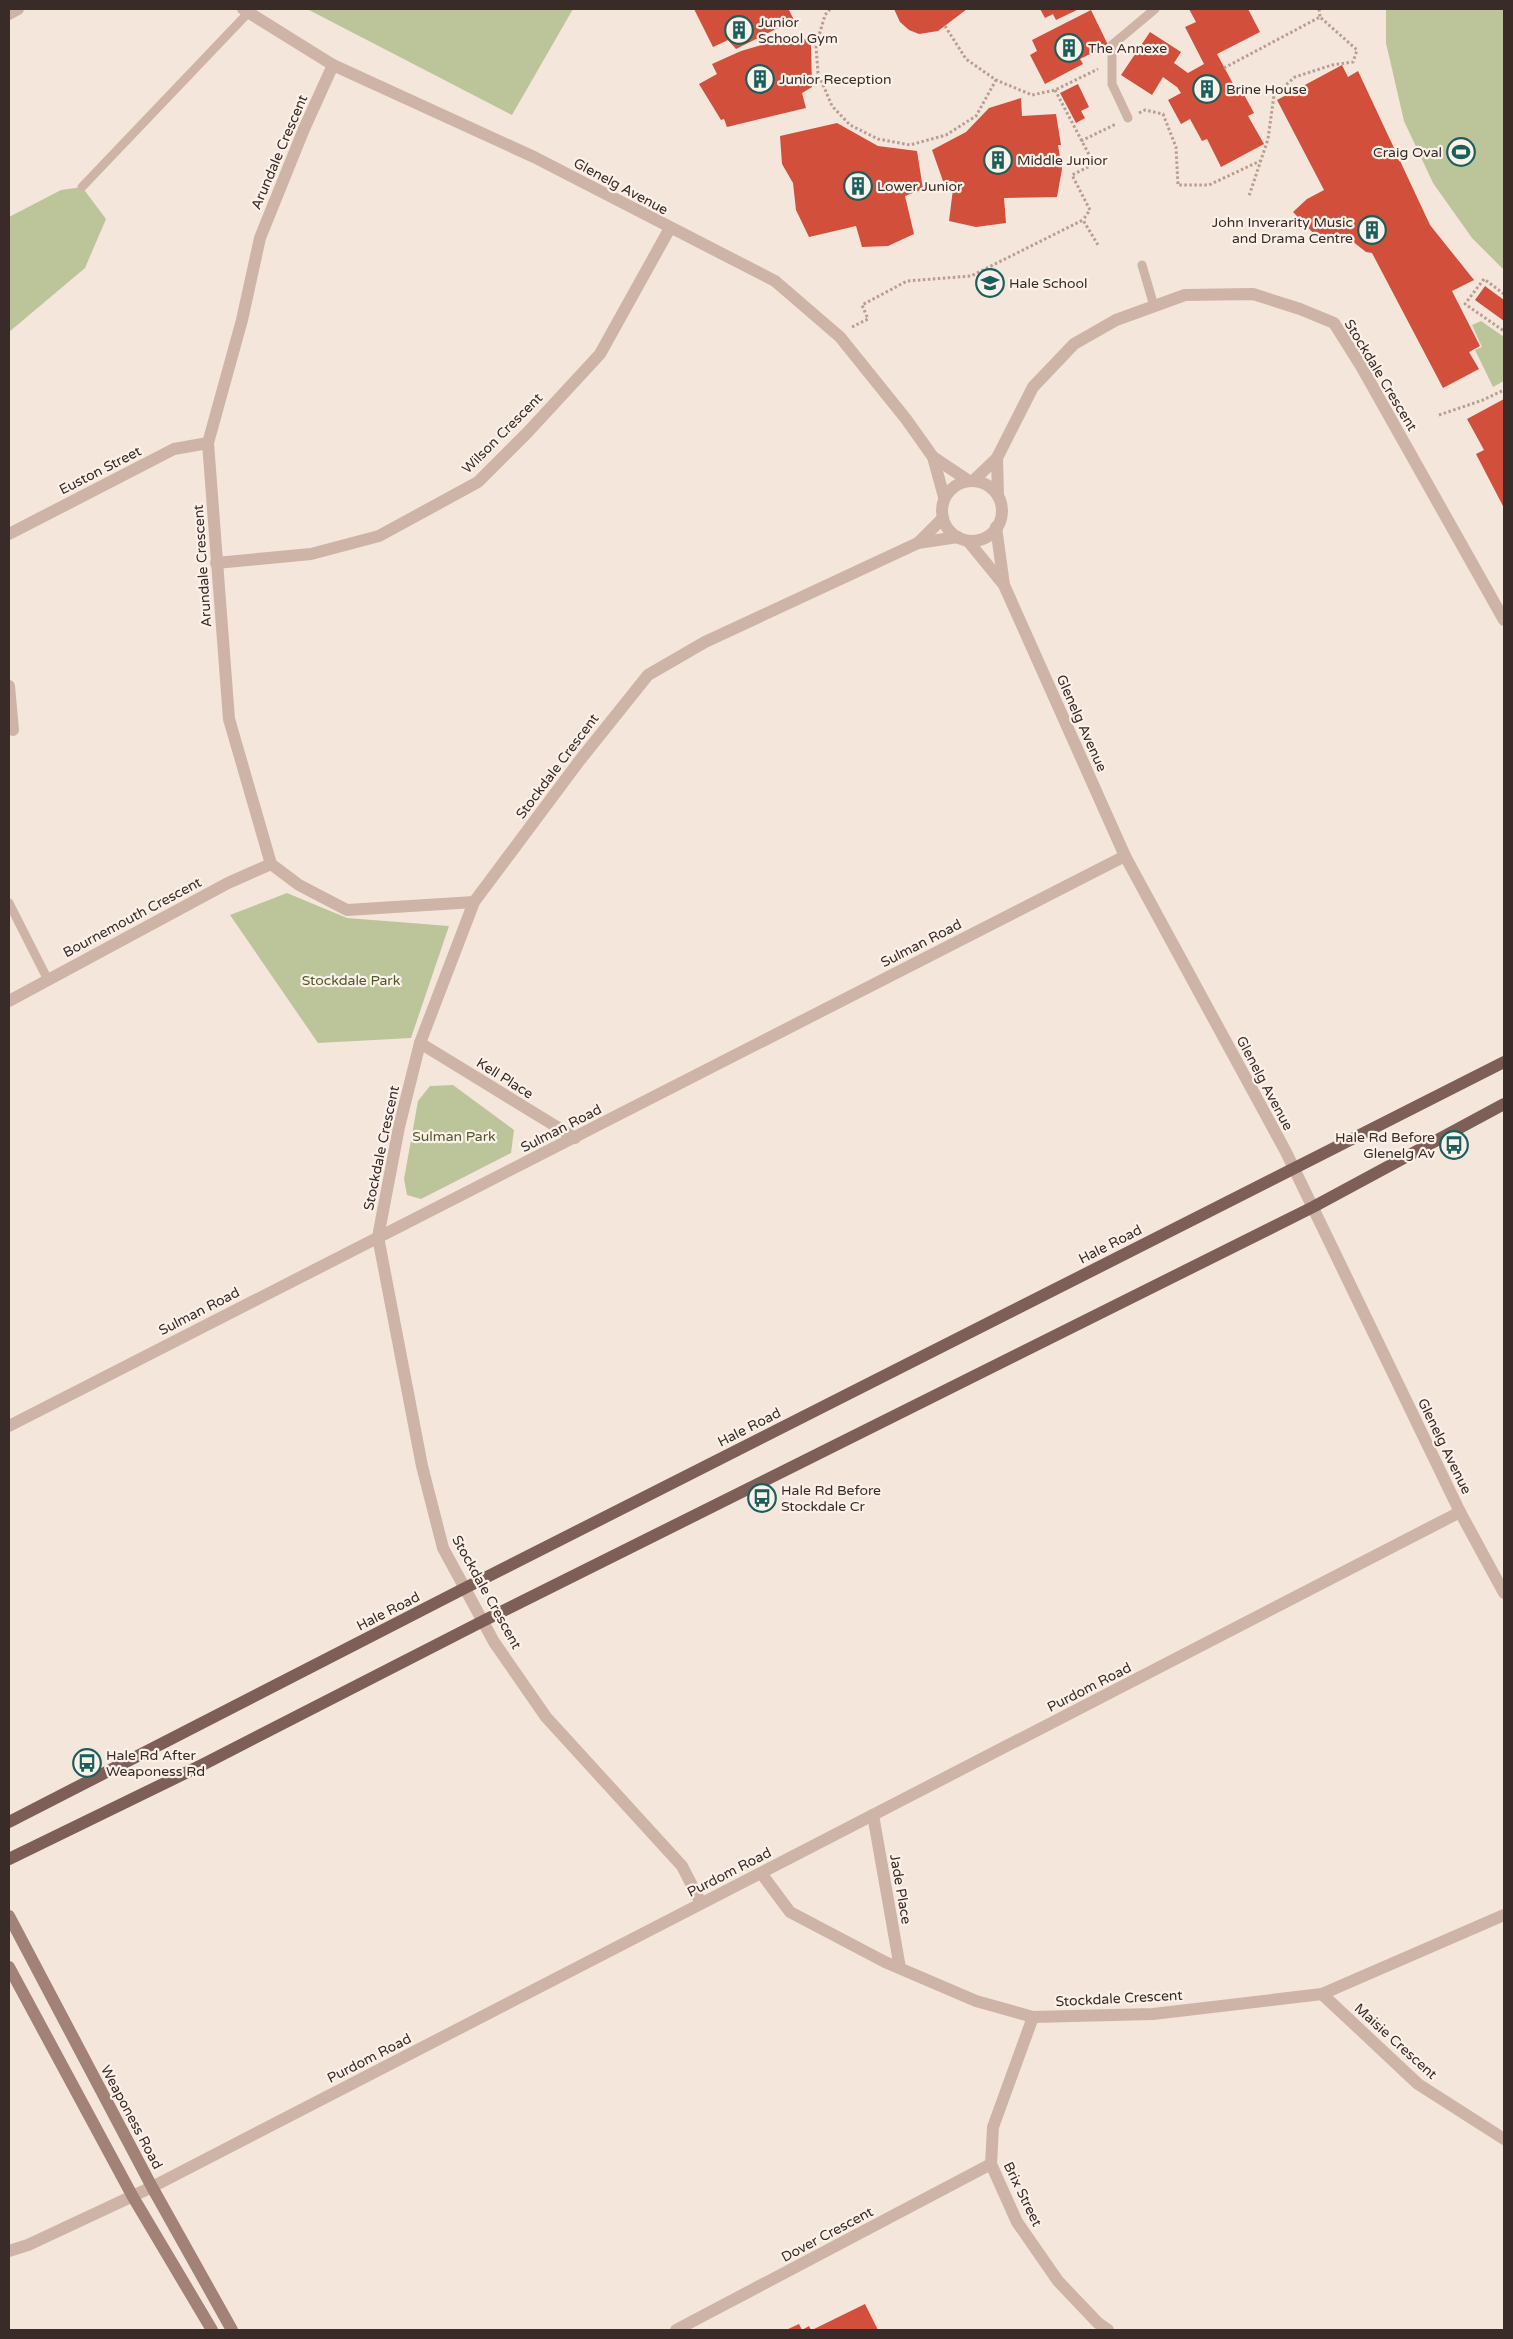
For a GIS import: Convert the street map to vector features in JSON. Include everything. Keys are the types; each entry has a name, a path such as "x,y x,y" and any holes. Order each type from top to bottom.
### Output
{"main road":[{"name":"Hale Road","path":"9,1822 465,1588 1504,1062"},
{"path":"9,1858 202,1765 483,1621 1313,1207 1504,1104"},
{"name":"Weaponess Road","path":"9,1916 152,2187 232,2330"},
{"path":"9,1967 133,2197 212,2330"}],"street":[{"path":"9,14 18,9"},
{"name":"Glenelg Avenue","path":"245,11 333,65 534,157 775,281 833,331 906,419 933,457 944,497 941,512 947,529 963,539 1004,585"},
{"name":"Arundale Crescent","path":"271,864 229,719 208,443 242,320 260,238 304,129 333,65"},
{"name":"Wilson Crescent","path":"216,562 311,554 379,536 478,482 527,433 600,354 670,228"},
{"name":"Stockdale Crescent","path":"971,481 997,458 1033,387 1074,344 1116,320 1186,295 1253,294 1300,309 1334,323 1361,366 1504,620"},
{"name":"Euston Street","path":"9,534 174,449 208,443"},
{"name":"Glenelg Avenue","path":"933,457 971,481 985,483 998,496 1002,509 996,527 1004,585 1125,856 1294,1168 1460,1512 1504,1593"},
{"name":"Stockdale Crescent","path":"997,458 998,496"},
{"path":"944,497 952,488 971,481"},
{"name":"Stockdale Crescent","path":"918,543 943,518"},
{"path":"963,539 982,539 993,532 996,527"},
{"name":"Stockdale Crescent","path":"701,1904 682,1866 546,1717 494,1642 443,1548 422,1466 378,1237 399,1127 420,1043 474,902 580,760 648,675 705,642 918,543 963,539"},
{"path":"9,686 13,730"},
{"name":"Sulman Road","path":"9,1426 1125,856"},
{"path":"271,864 299,885 347,910 474,902"},
{"name":"Bournemouth Crescent","path":"9,1001 228,882 271,864"},
{"name":"Kell Place","path":"420,1043 575,1138"},
{"name":"Purdom Road","path":"9,2251 28,2245 133,2197 1460,1512"},
{"name":"Jade Place","path":"873,1815 900,1968"},
{"name":"Stockdale Crescent","path":"761,1873 790,1912 900,1968 976,2001 1033,2017 1153,2014 1322,1994 1403,1961 1504,1915"},
{"name":"Maisie Crescent","path":"1322,1994 1418,2084 1504,2139"},
{"name":"Brix Street","path":"1033,2017 993,2127 991,2164 1017,2222 1058,2281 1098,2323 1108,2330"},
{"name":"Dover Crescent","path":"676,2330 991,2164"}],"lane":[{"path":"1128,118 1112,84 1112,45 1155,9"},
{"path":"82,187 245,11"},
{"path":"1142,265 1154,306"},
{"path":"9,903 48,980"}],"path":[{"path":"830,9 825,15 816,46 818,73 832,106 850,125 878,139 910,145 946,135 976,116 996,80"},
{"path":"1249,196 1268,139 1274,94 1295,77 1332,65 1353,62 1357,50 1320,17 1319,9"},
{"path":"1224,68 1320,17"},
{"path":"945,26 966,59 996,80 1032,95 1055,90 1112,62"},
{"path":"852,328 868,319 862,305 907,281 971,276 1082,220 1090,210 1072,174 1094,164 1055,90"},
{"path":"1081,141 1146,110 1164,114 1176,148 1178,185 1209,186 1261,160"},
{"path":"1082,220 1098,245"},
{"path":"1504,294 1484,279 1465,304 1504,331"},
{"path":"1439,415 1483,400 1504,390"}],"green space":[{"path":"307,9 573,9 512,115"},
{"name":"Craig Oval","path":"1386,9 1504,9 1504,270 1472,238 1433,183 1404,121 1386,43"},
{"path":"82,187 106,219 85,268 9,332 9,217 61,190"},
{"path":"1481,321 1504,337 1504,381 1493,387 1475,350 1482,347 1472,325"},
{"name":"Stockdale Park","path":"287,893 347,918 449,926 411,1038 318,1043 230,915"},
{"name":"Sulman Park","path":"453,1085 514,1130 511,1153 421,1199 407,1195 404,1179 418,1101 430,1086"}],"building":[{"name":"Junior School Gym","path":"694,9 792,9 789,10 794,20 736,49 728,40 713,47"},
{"path":"894,9 967,9 938,31 919,34 909,30 900,22"},
{"path":"1040,9 1079,9 1056,20 1053,14 1045,18"},
{"name":"Brine House","path":"1189,9 1248,9 1260,32 1217,54 1238,93 1242,91 1254,113 1248,116 1264,144 1221,167 1207,139 1202,141 1190,119 1181,124 1168,100 1181,93 1177,87 1163,77 1152,95 1121,75 1150,32 1181,52 1174,63 1188,73 1204,64 1185,27 1196,22"},
{"name":"The Annexe","path":"1091,10 1108,45 1080,59 1083,64 1045,84 1030,55 1037,51 1032,40"},
{"name":"Junior Reception","path":"806,39 811,45 812,87 802,93 806,108 727,127 724,119 721,120 699,84 717,74 712,64 741,51 772,42"},
{"name":"John Inverarity Music and Drama Centre","path":"1342,65 1348,77 1358,71 1430,225 1474,280 1452,291 1480,346 1469,352 1479,369 1443,388 1372,253 1366,252 1347,237 1335,236 1319,239 1293,212 1307,199 1324,190 1277,100"},
{"path":"1078,84 1089,107 1081,111 1085,118 1076,123 1060,93"},
{"name":"Middle Junior","path":"1021,98 1022,116 1056,114 1061,145 1058,145 1062,169 1057,197 1004,198 1006,223 976,227 949,221 954,181 943,181 932,150 966,132 989,108"},
{"name":"Lower Junior","path":"837,123 878,146 917,151 923,189 905,196 914,234 888,246 862,247 856,226 809,237 796,210 793,183 782,164 780,136"},
{"path":"1485,286 1504,300 1504,321 1475,300"},
{"path":"1504,399 1504,508 1476,454 1484,450 1467,419"},
{"path":"865,2304 878,2330 812,2330"},
{"path":"799,2324 802,2330 786,2330"},
{"path":"809,2326 811,2330 802,2330"}],"place":[{"name":"Junior School Gym","path":"739,30"},
{"name":"The Annexe","path":"1069,48"},
{"name":"Junior Reception","path":"760,79"},
{"name":"Brine House","path":"1207,89"},
{"name":"Craig Oval","path":"1461,152"},
{"name":"Middle Junior","path":"998,160"},
{"name":"Lower Junior","path":"858,186"},
{"name":"John Inverarity Music and Drama Centre","path":"1372,230"},
{"name":"Hale School","path":"990,283"},
{"name":"Hale Rd Before Glenelg Av","path":"1454,1145"},
{"name":"Hale Rd Before Stockdale Cr","path":"762,1498"},
{"name":"Hale Rd After Weaponess Rd","path":"87,1763"}]}
